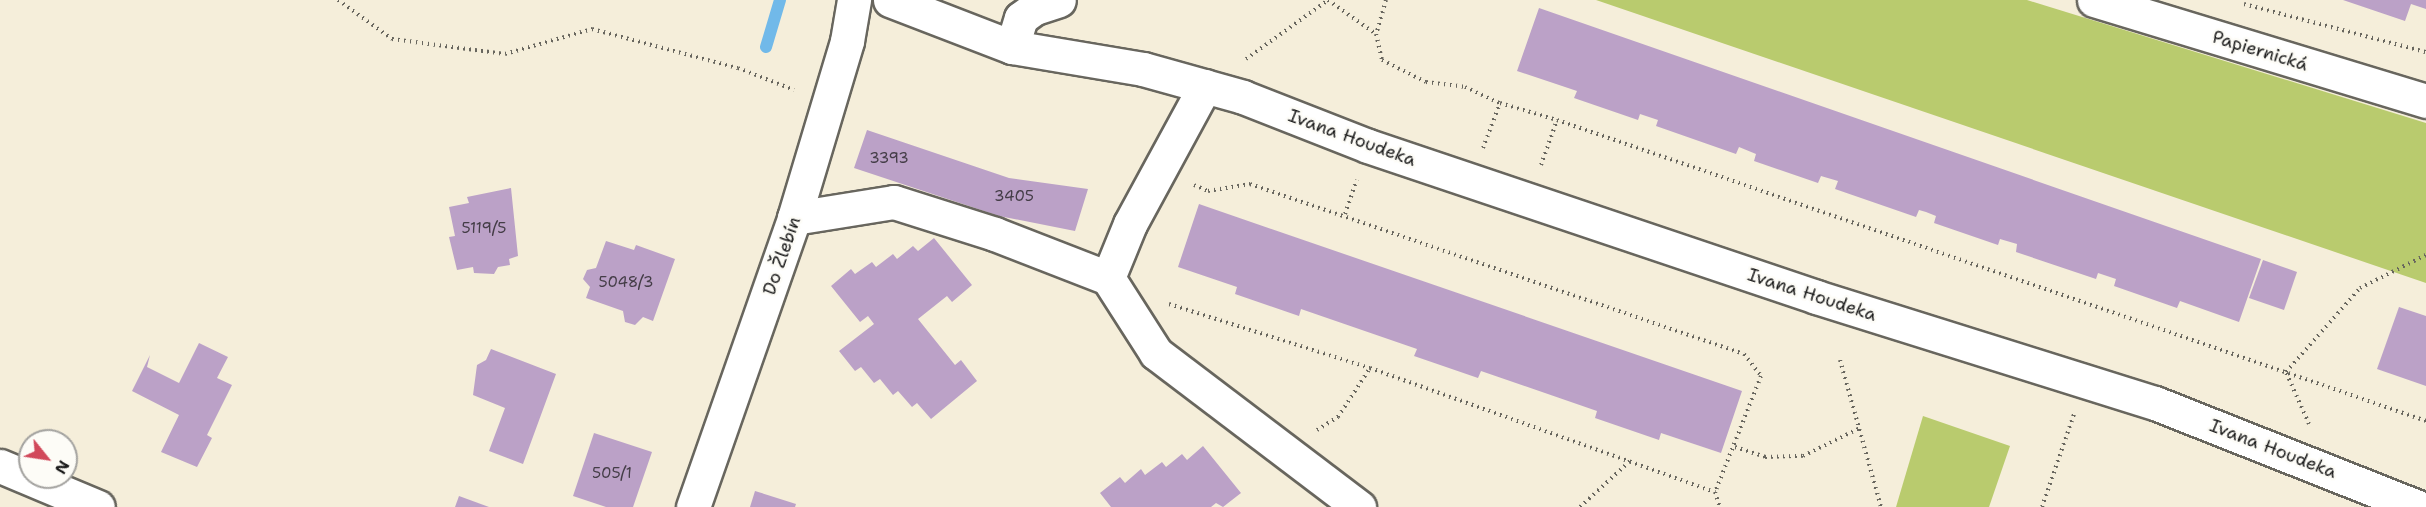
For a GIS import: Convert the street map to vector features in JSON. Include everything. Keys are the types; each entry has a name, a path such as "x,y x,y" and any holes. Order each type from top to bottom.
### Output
{"street":[{"name":"Do Žlebín","path":"693,507 794,218 847,41 854,0"},
{"name":"Ivana Houdeka","path":"890,0 1012,47 1143,69 1205,86 1470,181 1530,199 1816,297 2155,403 2418,507"},
{"path":"1012,47 1021,18 1035,8 1059,0"},
{"name":"Papiernická","path":"2094,0 2426,101"},
{"path":"1108,278 1130,224 1205,86"},
{"path":"794,218 894,202 995,234 1108,278 1156,353 1292,453 1359,507"},
{"path":"0,466 98,507"}],"path":[{"path":"338,0 392,39 505,54 592,29 738,68 780,85"},
{"path":"1205,86 1293,28 1328,0 1376,34"},
{"path":"1386,0 1376,34 1382,60 1426,82 1465,87 1500,103 1557,120 2426,421"},
{"path":"2240,3 2426,52"},
{"path":"1470,181 1500,103"},
{"path":"1530,199 1557,120"},
{"path":"1208,191 1250,184 1346,214 1744,354 1761,376 1736,447 1715,492 1720,507"},
{"path":"1346,214 1354,188"},
{"path":"2286,372 2360,288 2426,255"},
{"path":"1166,303 1370,368 1715,492"},
{"path":"1840,360 1881,507"},
{"path":"1292,453 1311,434 1338,417 1370,368"},
{"path":"2042,507 2082,380"},
{"path":"1736,447 1765,457 1803,456 1860,428"},
{"path":"1581,507 1630,461"}],"green space":[{"path":"1596,0 2027,0 2426,123 2426,283"},
{"path":"1923,416 2010,446 1989,507 1896,507"}],"building":[{"path":"2343,0 2426,0 2426,9 2411,4 2405,21"},
{"path":"1539,8 2261,259 2239,322 2180,301 2177,308 2114,286 2116,279 2098,273 2096,279 2016,252 2017,244 2000,239 1998,245 1934,223 1936,216 1926,212 1919,210 1916,217 1835,189 1838,181 1821,176 1818,183 1754,161 1756,154 1739,147 1736,154 1656,126 1658,120 1640,114 1638,120 1574,98 1577,91 1517,71"},
{"path":"867,130 1009,178 1088,189 1075,231 999,216 854,168"},
{"path":"511,188 518,256 509,259 510,265 498,267 494,274 474,273 473,267 457,270 449,237 455,236 449,207 469,203 467,197"},
{"path":"1199,204 1742,391 1721,453 1661,433 1659,440 1595,418 1597,411 1481,371 1478,378 1414,356 1417,349 1301,309 1299,316 1235,294 1237,287 1178,267"},
{"path":"934,238 972,285 952,302 947,296 918,319 955,365 961,360 977,381 931,419 917,403 912,407 898,391 893,395 880,379 874,383 861,367 855,371 839,351 874,324 868,316 860,322 831,286 851,269 855,274 872,262 876,267 893,254 897,259 913,246 918,251"},
{"path":"606,241 634,250 636,245 675,259 653,321 643,317 635,325 625,322 623,311 586,298 590,287 583,279 587,270 596,268"},
{"path":"2263,260 2297,272 2284,310 2249,298"},
{"path":"2399,307 2426,316 2426,386 2377,369"},
{"path":"199,343 228,357 217,378 232,385 207,435 212,438 197,467 161,452 179,415 132,391 150,355 147,367 179,383"},
{"path":"491,349 556,374 523,464 489,451 505,408 473,395 477,365 486,360"},
{"path":"594,433 652,452 633,507 606,507 573,496"},
{"path":"1203,446 1241,493 1223,507 1216,503 1211,507 1111,507 1100,493 1120,477 1125,483 1141,469 1145,475 1162,462 1166,467 1182,454 1187,460"},
{"path":"755,491 796,504 795,507 750,507"},
{"path":"459,496 489,507 455,507"}],"waterway":[{"path":"766,47 780,0"}]}
